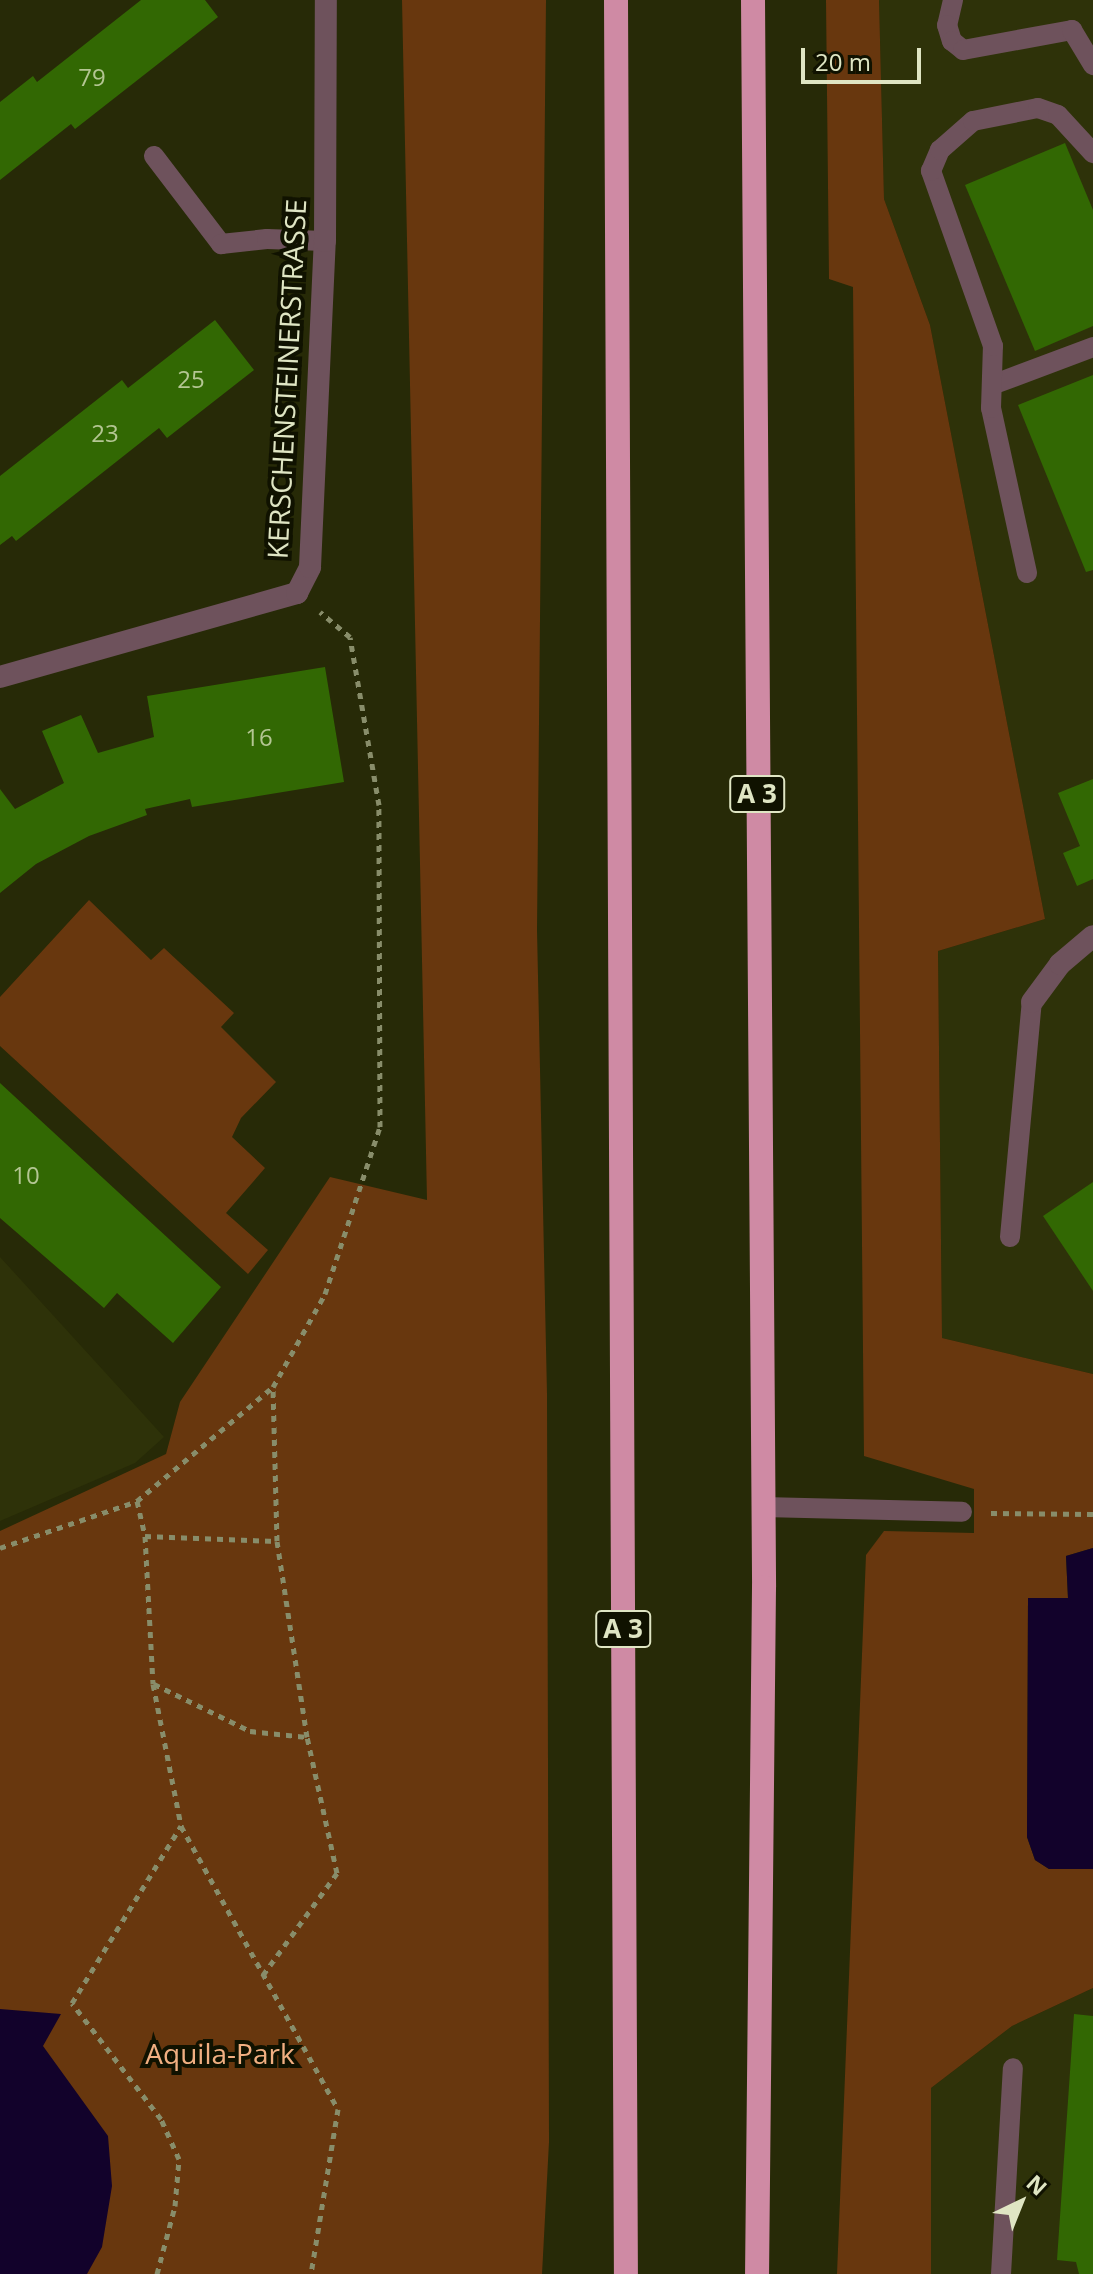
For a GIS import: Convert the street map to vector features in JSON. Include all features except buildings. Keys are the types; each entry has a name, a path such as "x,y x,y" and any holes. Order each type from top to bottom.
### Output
{"highway":[{"name":"A 3","path":"616,0 626,2274"},
{"name":"A 3","path":"753,0 763,1507 757,2274"}],"street":[{"name":"KERSCHENSTEINERSTRASSE","path":"0,677 297,593 310,567 325,241 326,0"},
{"path":"1032,1002 1060,964 1093,936"}],"lane":[{"path":"953,0 947,25 952,41 963,50 1072,30 1093,65"},
{"path":"1027,573 991,408 993,346 931,171 940,150 973,121 1038,108 1058,115 1093,153"},
{"path":"154,156 221,244 325,241"},
{"path":"992,385 1093,347"},
{"path":"1010,1237 1032,1002"},
{"path":"763,1507 962,1512"},
{"path":"1001,2274 1013,2068"}],"path":[{"path":"0,1548 137,1501 273,1387 325,1294 380,1127 379,805 350,637 297,593"},
{"path":"263,1975 337,1873 307,1737 277,1541 273,1387"},
{"path":"137,1501 145,1536 153,1684 181,1826 338,2109 311,2274"},
{"path":"962,1512 1093,1514"},
{"path":"145,1536 277,1541"},
{"path":"153,1684 250,1731 307,1737"},
{"path":"157,2274 175,2206 179,2159 161,2119 72,2003 181,1826"}],"shaded area":[{"path":"879,0 1093,0 1093,1374 942,1338 938,951 1045,919 930,325 884,199"},
{"path":"0,1257 164,1437 135,1463 0,1521"},
{"path":"1093,1548 1093,1869 1049,1869 1035,1860 1027,1837 1028,1598 1068,1598 1066,1556"},
{"path":"1093,1988 1093,2274 931,2274 931,2088 1012,2026"},
{"path":"0,2009 61,2014 43,2046 108,2136 112,2186 102,2247 87,2274 0,2274"}],"green space":[{"name":"Aquila-Park","path":"402,0 546,0 537,930 547,1394 549,2142 542,2274 0,2274 0,1531 166,1454 180,1402 330,1177 427,1200"},
{"path":"826,0 879,0 884,199 930,325 1045,919 938,951 942,1338 1093,1374 1093,1548 1066,1556 1068,1599 1028,1598 1027,1837 1035,1860 1049,1869 1093,1869 1093,1988 1012,2026 931,2088 931,2274 837,2274 866,1555 884,1531 974,1533 974,1489 864,1456 853,287 829,279"},
{"path":"89,900 151,960 164,948 234,1013 221,1027 276,1082 241,1118 232,1137 265,1168 226,1213 268,1250 248,1274 0,1046 0,997"}]}
